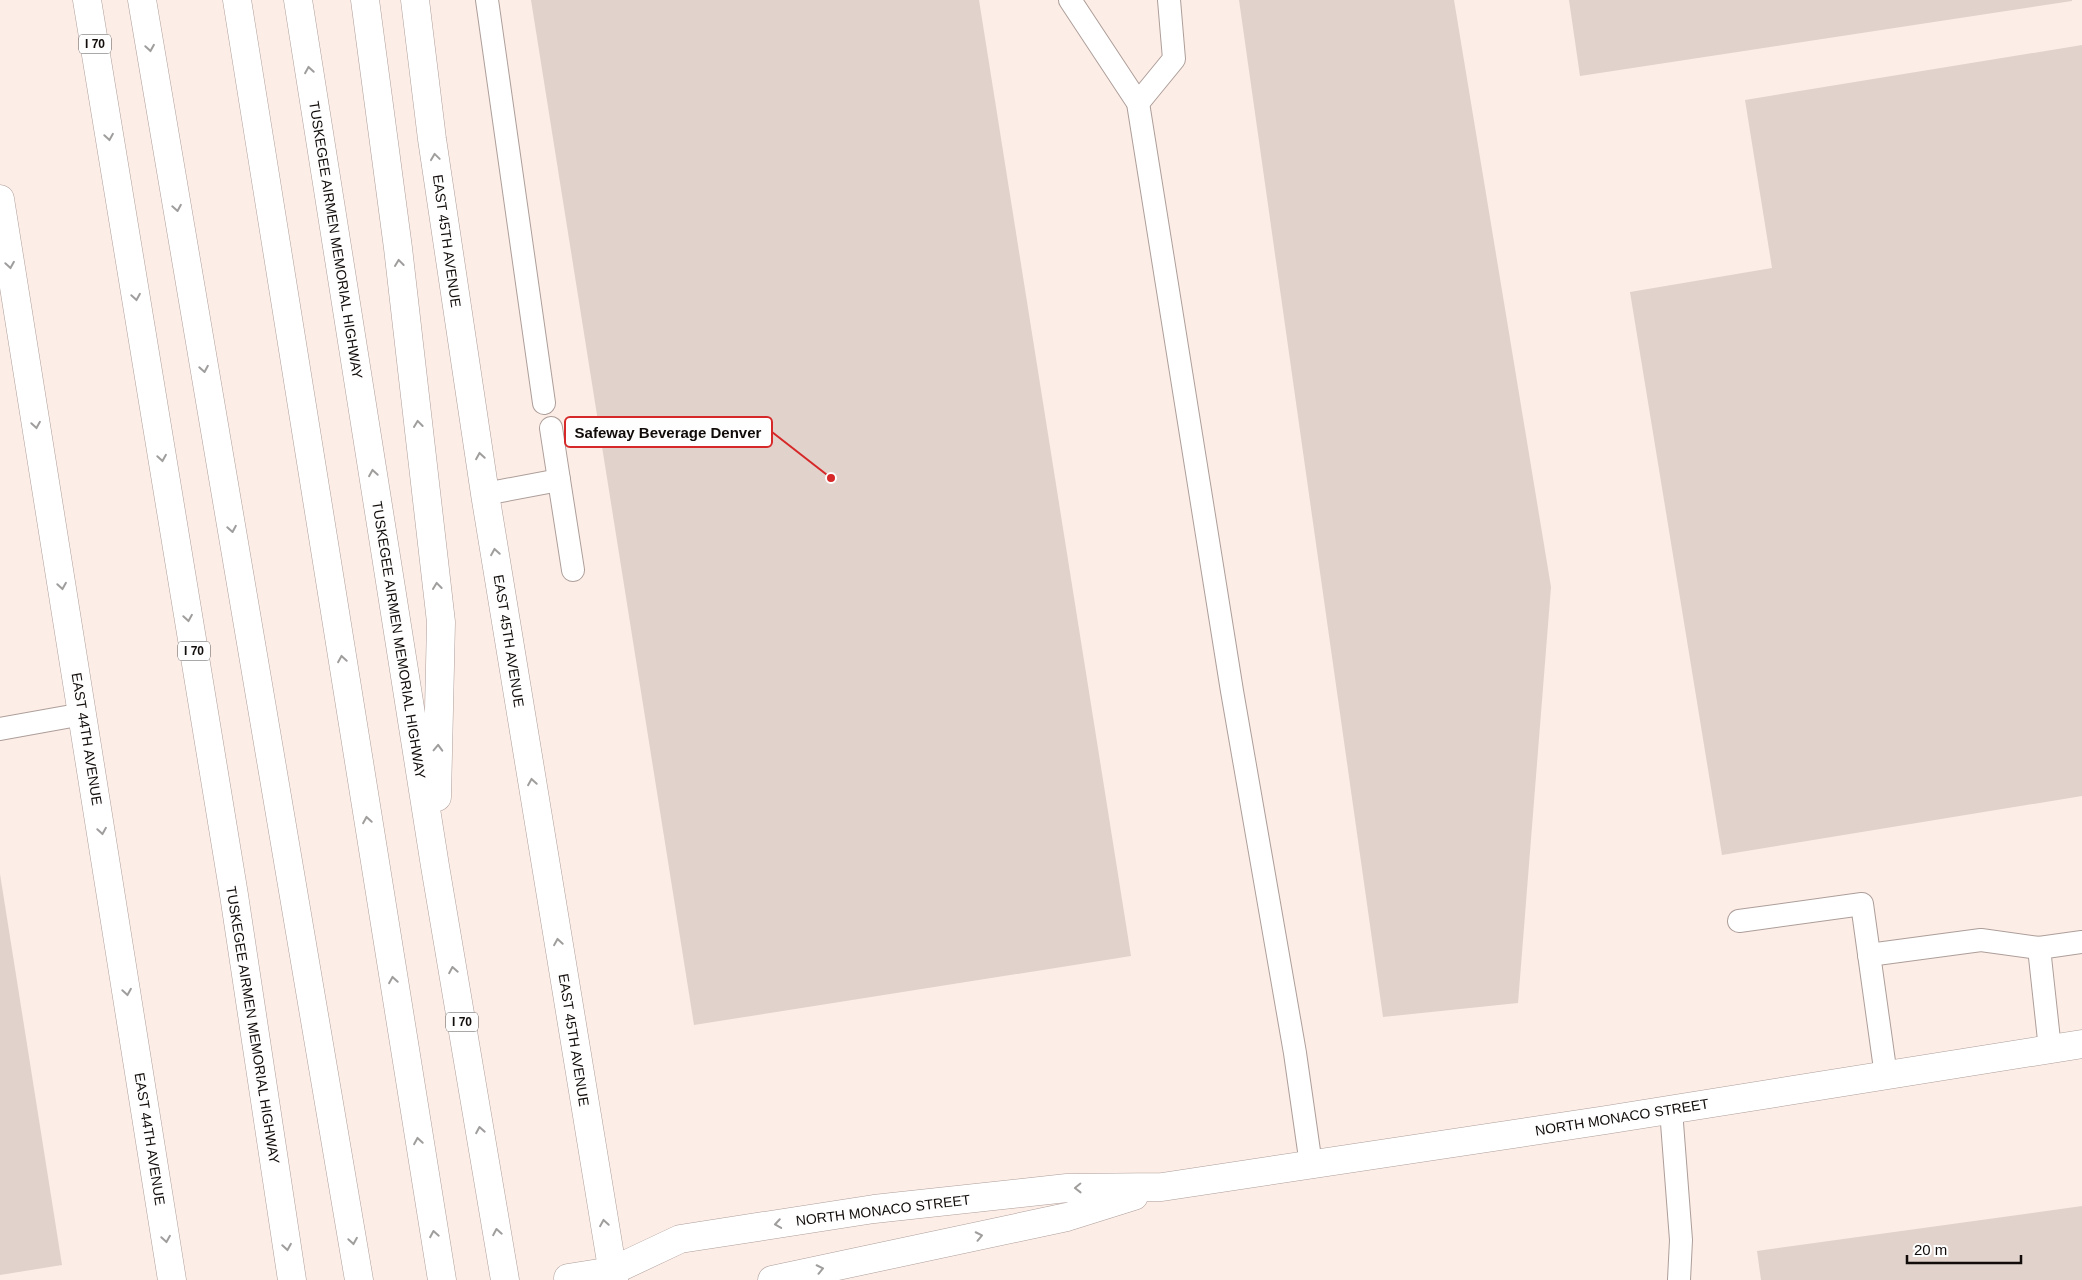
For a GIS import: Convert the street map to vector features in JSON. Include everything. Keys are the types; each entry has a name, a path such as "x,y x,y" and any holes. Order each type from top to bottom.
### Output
{"main road":[{"path":"68,0 102,89"},
{"name":"TUSKEGEE AIRMEN MEMORIAL HIGHWAY","path":"88,0 234,895 292,1280"},
{"path":"142,0 359,1280"},
{"path":"237,0 442,1280"},
{"name":"TUSKEGEE AIRMEN MEMORIAL HIGHWAY","path":"298,0 435,866 505,1280"},
{"path":"365,0 398,248 442,622 435,866"},
{"name":"EAST 45TH AVENUE","path":"415,0 434,149 486,494 620,1277"},
{"name":"EAST 44TH AVENUE","path":"0,199 2,230 83,714 172,1280"},
{"name":"NORTH MONACO STREET","path":"568,1278 620,1277 680,1239 874,1209 1067,1188 1162,1187 1671,1110 2082,1044"},
{"name":"NORTH MONACO STREET","path":"772,1280 1067,1217 1162,1187"}],"lane":[{"path":"487,0 544,403"},
{"path":"1070,0 1138,103 1231,681 1296,1052 1311,1165"},
{"path":"1138,103 1174,59 1169,0"},
{"path":"551,428 573,570"},
{"path":"486,494 559,480"},
{"path":"0,729 83,714"},
{"path":"1740,921 1862,904 1886,1076"},
{"path":"1869,955 1981,940 2039,948 2082,942"},
{"path":"2039,948 2050,1049"},
{"path":"1671,1110 1681,1240 1679,1280"}],"building":[{"path":"531,0 979,0 1131,956 694,1025"},
{"path":"1239,0 1454,0 1551,587 1518,1003 1383,1017"},
{"path":"1569,0 2072,0 2072,1 1580,76"},
{"path":"2082,45 2082,796 1722,855 1630,292 1772,268 1745,100"},
{"path":"0,874 62,1265 0,1275"},
{"path":"2082,1206 2082,1280 1761,1280 1757,1251"}],"place":[{"name":"Safeway Beverage Denver","path":"831,478"}]}
